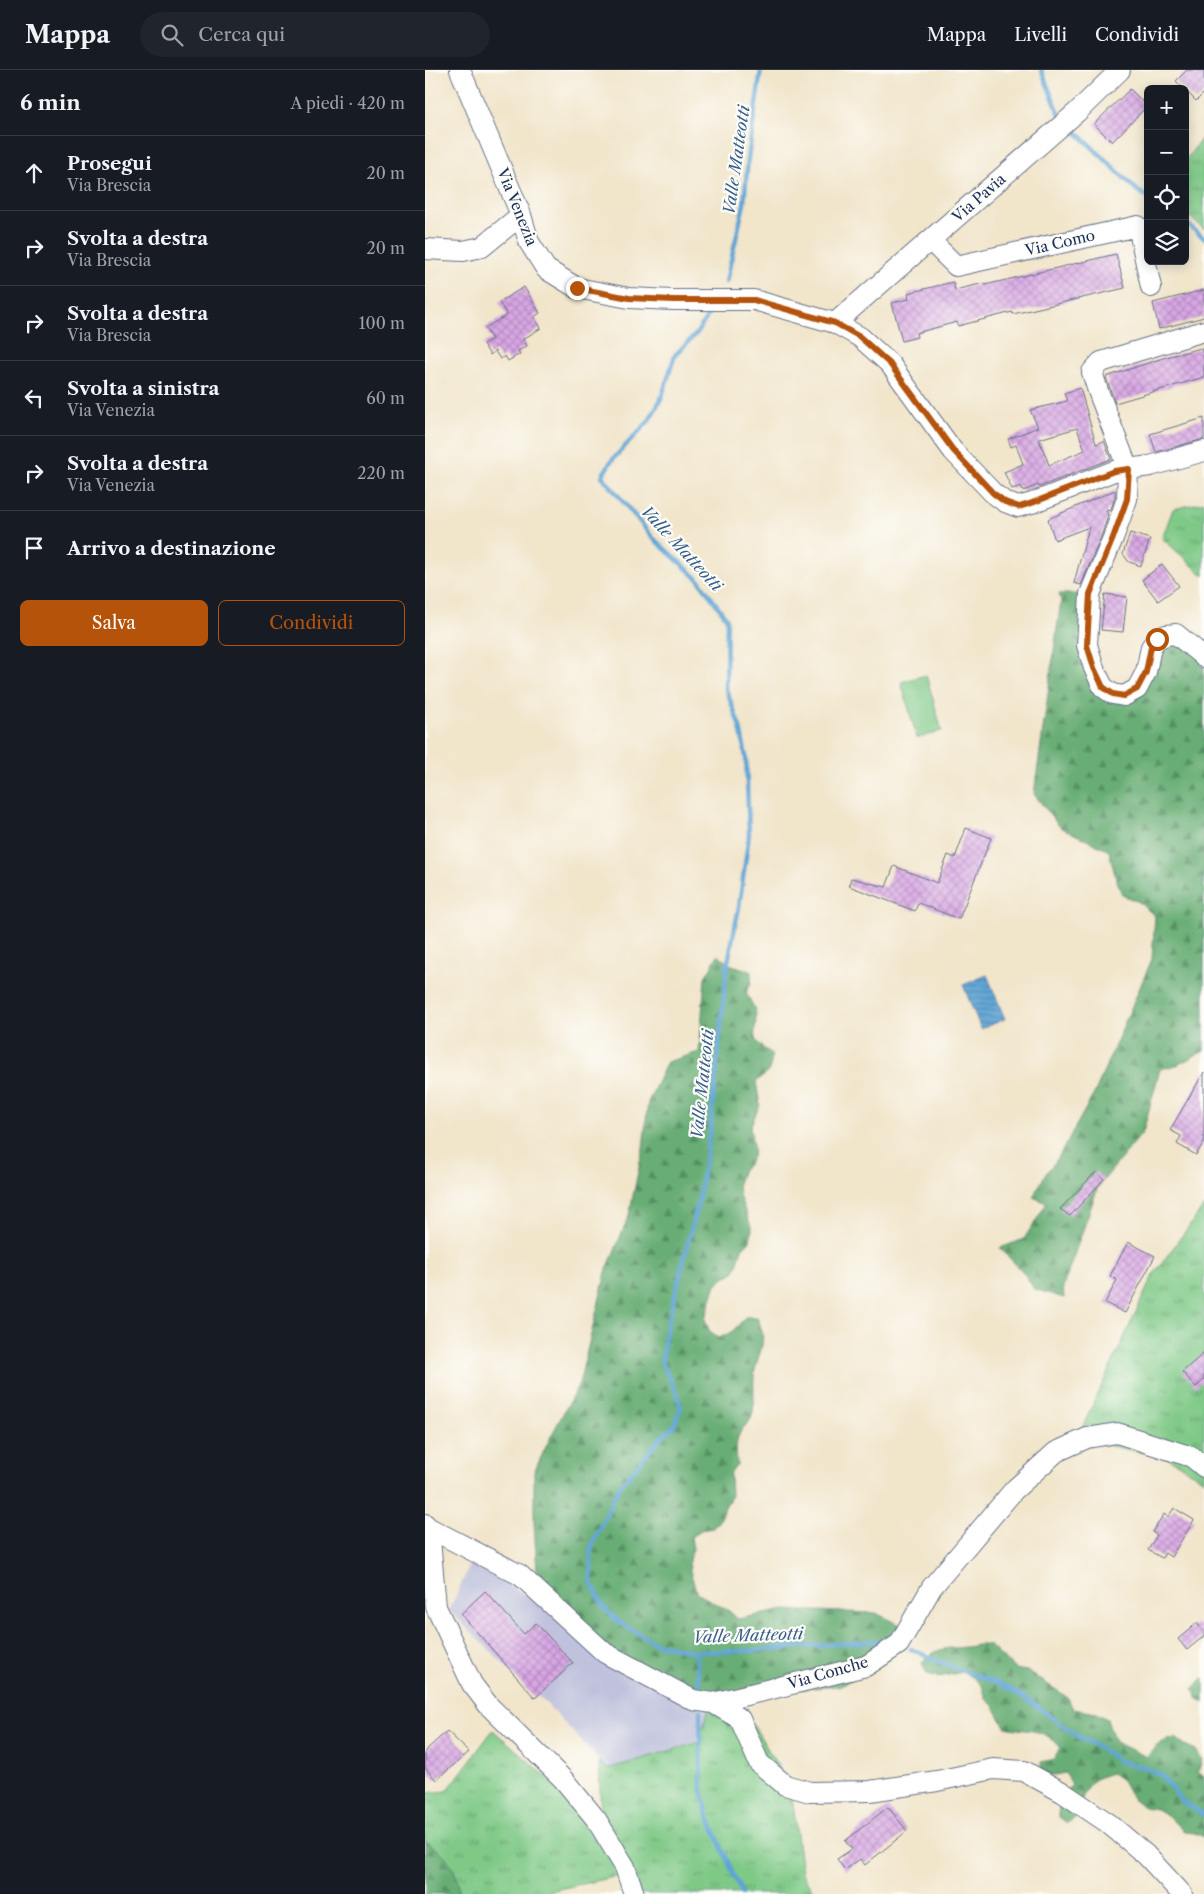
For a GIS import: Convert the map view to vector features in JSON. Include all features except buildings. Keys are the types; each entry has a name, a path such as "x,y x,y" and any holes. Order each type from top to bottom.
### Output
{"street":[{"name":"Via Venezia","path":"460,70 521,216 529,242 546,269 577,288 638,298 754,300 835,323 860,337 890,364 953,450 993,493 1005,502 1019,507 1114,471 1150,466 1204,451"},
{"name":"Via Pavia","path":"835,323 1077,112 1120,70"},
{"path":"425,248 463,251 481,247 521,216"},
{"name":"Via Como","path":"930,240 956,266 1138,226 1151,287"},
{"path":"1204,331 1101,362 1092,372 1097,391 1129,469 1127,499 1090,594 1087,645 1094,668 1103,687 1113,694 1124,696 1137,689 1146,672 1151,647 1157,639 1166,635 1176,634 1204,656"},
{"name":"Via Conche","path":"427,1526 520,1575 605,1653 693,1700 713,1703 866,1666 899,1644 931,1587 1015,1490 1056,1452 1087,1438 1117,1433 1192,1458 1204,1467"},
{"name":"Via Conche","path":"427,1526 437,1607 471,1684 489,1706 563,1779 596,1819 625,1867 634,1894"},
{"path":"713,1703 740,1719 759,1763 785,1785 810,1792 870,1791 937,1781 993,1769 1024,1771 1061,1792 1109,1824 1146,1855 1182,1894"}],"shaded area":[{"path":"471,1563 711,1700 699,1741 607,1769 546,1703 538,1696 535,1698 449,1610"}],"green space":[{"path":"1204,135 1204,229 1189,216 1189,156"},
{"path":"1204,502 1204,576 1162,538 1173,509"},
{"path":"1059,594 1090,594 1094,668 1124,696 1166,635 1204,657 1204,1051 1177,1065 1160,1069 1143,1132 1098,1187 1063,1287 1064,1298 1034,1289 1024,1273 1000,1248 1024,1239 1047,1203 1033,1197 1045,1175 1058,1158 1095,1092 1152,959 1155,916 1139,902 1122,895 1109,851 1060,827 1034,794 1061,600"},
{"path":"926,675 942,731 917,738 901,682"},
{"path":"718,955 729,964 751,971 751,983 746,993 756,1012 755,1037 759,1044 771,1053 771,1058 769,1070 756,1081 760,1105 750,1127 754,1151 738,1183 739,1195 752,1229 750,1241 742,1249 735,1271 716,1284 705,1319 709,1330 718,1338 727,1335 745,1317 757,1317 761,1327 763,1342 754,1377 752,1415 737,1439 737,1465 730,1474 731,1497 721,1518 713,1528 701,1530 691,1537 693,1549 689,1559 690,1571 697,1593 729,1611 738,1619 784,1610 876,1613 902,1626 883,1663 839,1686 688,1699 543,1605 537,1572 534,1523 534,1472 579,1384 606,1272 629,1215 643,1148 648,1102 667,1062 699,1052 705,977"},
{"path":"1204,1206 1204,1480 1168,1458 1077,1439 1153,1275"},
{"path":"989,1645 1015,1669 1027,1671 1058,1691 1068,1698 1073,1709 1096,1713 1107,1719 1115,1742 1147,1757 1159,1744 1176,1738 1196,1750 1202,1760 1198,1772 1204,1777 1204,1837 1195,1833 1184,1832 1167,1815 1156,1809 1144,1807 1133,1800 1122,1780 1112,1773 1099,1777 1088,1785 1080,1811 1075,1818 1067,1823 1058,1816 1059,1803 1072,1784 1065,1773 1054,1775 1042,1774 1041,1762 1054,1759 1060,1747 1041,1733 1005,1727 994,1707 986,1698 982,1686 974,1678 963,1672 938,1677 927,1674 922,1663 935,1652 947,1648"},
{"path":"1203,1678 1204,1703 1197,1698 1193,1689"},
{"path":"736,1696 791,1788 802,1873 815,1894 639,1894 632,1873 536,1894 458,1894 459,1889 429,1844 425,1842 425,1793 447,1791 493,1730 601,1824 599,1761 607,1769 699,1742 711,1700"},
{"path":"425,1842 442,1853 449,1861 457,1878 458,1894 425,1894"}],"water":[{"path":"987,975 1005,1019 981,1029 963,985"}],"waterway":[{"name":"Valle Matteotti","path":"726,282 744,204 748,159 761,70"},
{"path":"1041,70 1059,113 1063,118"},
{"path":"1070,126 1144,195"},
{"path":"1189,225 1204,238"},
{"name":"Valle Matteotti","path":"710,312 697,333 675,355 661,399 648,422 612,460 602,476 653,538 698,579 727,619 726,689 740,727 746,757 749,835 739,907 727,967 710,1131 698,1202 665,1335 662,1363 677,1393 681,1408 673,1427 660,1438 618,1489 591,1547 591,1581 604,1608 620,1623 657,1644 696,1652 744,1651 890,1640"},
{"name":"Valle Matteotti","path":"911,1649 1002,1685 1118,1761 1143,1767 1161,1775 1182,1801 1204,1815"},
{"path":"696,1652 699,1688"},
{"path":"700,1711 701,1786 708,1816 742,1894"}],"route":[{"path":"577,288 629,298 754,300 835,323 860,337 890,364 953,450 993,493 1005,502 1019,507 1114,471 1129,469 1127,499 1090,594 1087,645 1094,668 1103,687 1113,694 1124,696 1137,689 1146,672 1151,647 1157,639"}]}
